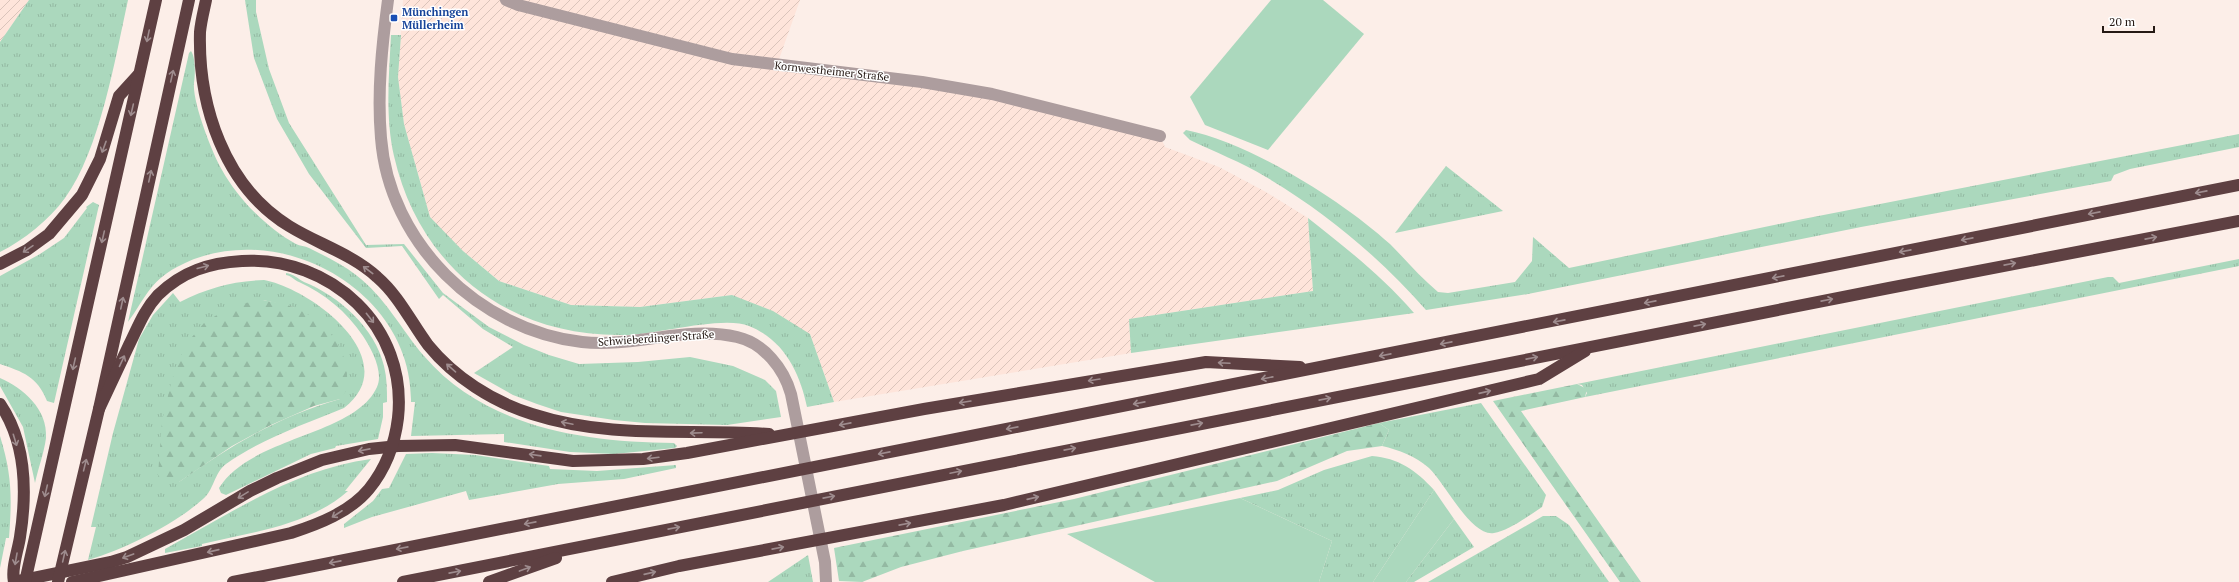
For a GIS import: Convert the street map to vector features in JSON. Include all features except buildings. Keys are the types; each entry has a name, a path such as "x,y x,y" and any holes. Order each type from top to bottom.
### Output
{"highway":[{"path":"25,582 156,0"},
{"path":"58,582 99,409 189,0"},
{"path":"206,0 200,31 206,101 218,140 228,161 246,188 268,210 289,226 357,262 377,277 400,302 429,345 450,368 474,386 500,401 532,414 602,430 648,433 735,432 789,435"},
{"path":"0,264 27,250 49,234 82,195 100,159 119,96 140,72"},
{"path":"233,582 2239,185"},
{"path":"403,582 1444,375 2239,221"},
{"path":"72,582 292,533 317,525 333,516 368,490 384,465 391,448 396,432 399,402 396,372 390,352 383,336 369,316 356,302 335,286 300,268 256,260 223,262 198,268 184,274 157,296 139,322 99,409"},
{"path":"612,582 679,566 1004,505 1538,379 1593,346"},
{"path":"0,404 12,428 24,480 24,507 14,582 111,562 127,557 184,530 250,491 277,478 322,460 369,449 398,446 455,445 574,461 601,461 687,453 924,409 1206,362 1319,368"},
{"path":"489,582 595,544"}],"street":[{"name":"Schwieberdinger Straße","path":"388,0 379,90 381,139 389,182 400,212 416,239 442,272 465,293 495,313 552,338 584,343 641,341 691,334 717,333 738,337 755,345 781,370 791,394 825,562 826,582"},
{"name":"Kornwestheimer Straße","path":"506,0 518,5 732,59 901,79 984,92 1160,136"}],"shaded area":[{"path":"0,0 29,0 0,42"},
{"path":"403,0 800,0 777,65 901,79 1160,136 1165,147 1219,167 1266,192 1308,218 1313,291 1129,319 1131,353 834,402 810,334 732,295 640,307 571,305 499,281 463,251 430,217 404,124 398,77"}],"green space":[{"path":"29,0 128,0 105,103 88,155 77,178 59,206 44,222 18,242 0,252 0,42"},
{"path":"245,0 256,0 256,12 269,69 289,123 366,245 404,244 443,293 489,327 524,345 549,355 579,364 638,362 690,357 733,366 765,380 776,391 781,417 727,425 645,423 614,420 561,412 537,404 513,395 474,373 513,347 483,329 443,295 439,299 402,246 366,248 309,174 277,119 254,58"},
{"path":"1271,0 1323,0 1364,34 1268,150 1205,125 1190,97"},
{"path":"391,35 401,35 398,77 404,124 430,217 463,251 499,281 571,305 640,307 732,295 773,311 810,334 834,402 807,407 795,370 781,349 761,332 749,326 737,323 706,324 623,335 581,332 543,323 507,309 475,288 447,262 424,231 406,196 394,156 389,126 388,96"},
{"path":"191,51 193,54 195,72 194,91 199,114 208,140 218,162 236,192 254,212 274,230 296,244 309,248 351,271 366,284 376,293 424,356 449,380 477,400 507,415 538,426 572,434 606,439 674,443 677,446 675,448 614,454 570,452 504,442 504,434 411,436 415,402 411,402 405,362 389,326 363,296 331,272 294,257 255,250 215,253 177,267 154,285 128,322 189,53"},
{"path":"1186,130 1238,147 1294,175 1321,192 1370,227 1390,244 1438,292 1448,293 1515,282 1532,261 1533,237 1569,268 1803,219 2239,134 2239,147 2130,169 2114,175 2111,181 1861,227 1528,294 1426,310 1371,254 1331,221 1288,191 1257,172 1190,140 1183,133"},
{"path":"1446,166 1503,211 1395,233"},
{"path":"93,202 99,205 54,403 47,401 34,380 16,370 0,364 0,276 40,254 64,238 87,208 86,207"},
{"path":"1308,218 1350,251 1389,287 1414,313 1131,353 1129,319 1313,291"},
{"path":"2239,259 2239,266 1585,397 1587,393 1582,385 1577,384 2108,277 2113,277 2119,283"},
{"path":"286,273 294,275 317,288 342,305 354,315 373,339 384,366 387,384 387,402 383,403 383,417 378,439 336,446 335,448 311,454 226,495 221,493 219,488 234,471 254,457 277,446 326,427 348,416 365,403 377,387 379,381 376,360 370,347 356,327 334,304 318,292 286,275"},
{"path":"264,280 284,286 305,297 327,312 345,329 359,349 364,369 360,389 344,408 268,440 226,464 219,472 207,495 191,509 164,527 133,543 88,560 96,527 91,527 113,433 139,339 153,315 173,293 180,302 220,286","holes":["263,300 293,307 340,399 296,414 256,433 217,456 179,482"]},
{"path":"263,300 293,307 306,313 327,330 342,351 346,364 346,391 340,399 314,406 271,425 232,446 179,482 165,481 158,475 162,421 172,379 186,344 204,323 233,305"},
{"path":"0,378 9,382 25,394 38,409 43,418 46,428 46,438 35,483 23,427 0,386"},
{"path":"1577,384 1587,389 1585,397 1521,411 1641,582 1620,582 1493,401"},
{"path":"1481,403 1546,495 1542,507 1512,526 1500,532 1494,533 1485,532 1476,527 1459,508 1435,475 1424,464 1407,454 1382,446 1389,430 1379,423"},
{"path":"1379,423 1389,430 1382,446 1347,451 1277,481 963,551 901,567 862,582 839,581 834,548 1074,499"},
{"path":"0,436 9,475 11,510 9,538 6,538 0,568"},
{"path":"432,453 475,455 549,466 550,469 597,471 676,465 676,468 624,479 558,484 469,500 466,491 372,517 344,528 344,524 373,501 382,489 389,488 406,454"},
{"path":"1372,456 1390,459 1406,466 1434,490 1373,582 1319,582 1332,541 1240,498 1278,490 1324,470"},
{"path":"371,459 345,491 348,491 332,503 315,512 279,526 202,544 202,546 165,553 165,549 239,507 290,482 343,464"},
{"path":"1434,490 1454,519 1406,582 1373,582"},
{"path":"1240,498 1332,541 1319,582 1155,582 1067,534"},
{"path":"1543,516 1556,516 1569,525 1609,582 1428,582"},
{"path":"1454,519 1474,547 1414,582 1406,582"},
{"path":"808,555 813,582 768,582"}],"place":[{"name":"Münchingen Müllerheim","path":"394,18"}]}
